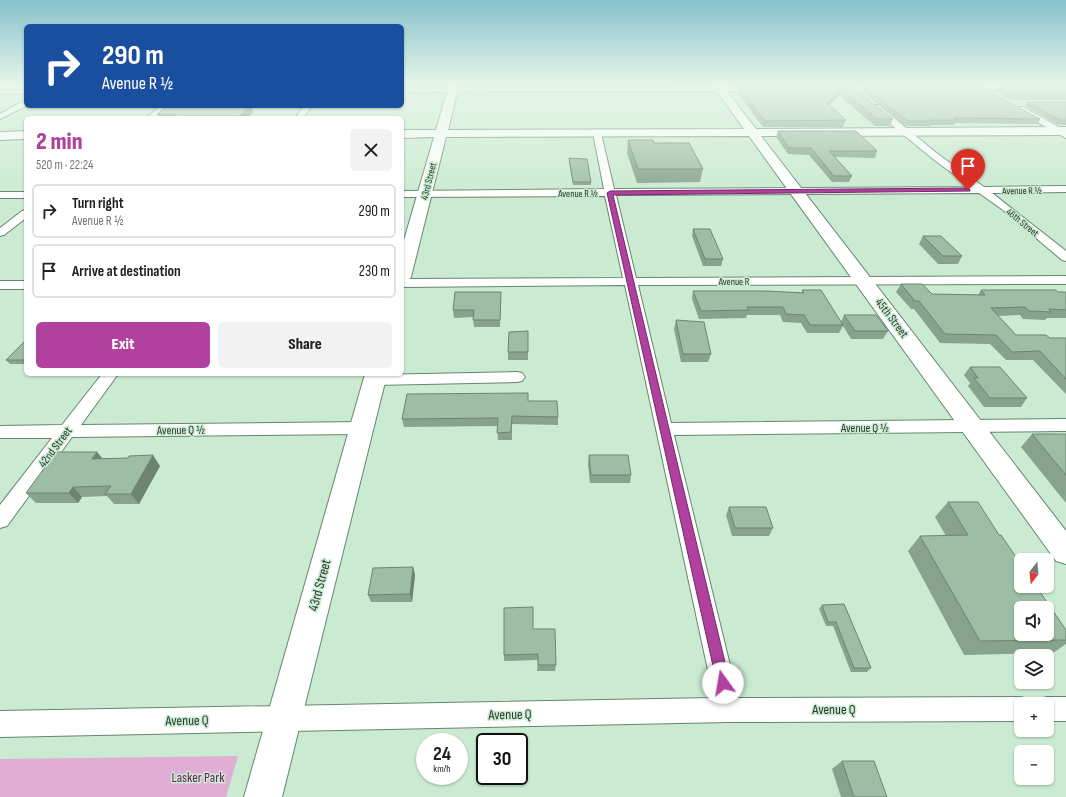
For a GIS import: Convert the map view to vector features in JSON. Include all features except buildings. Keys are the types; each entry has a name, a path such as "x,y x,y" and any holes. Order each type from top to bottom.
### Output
{"main road":[{"name":"43rd Street","path":"404,269 444,122"},
{"name":"45th Street","path":"745,122 1066,552"},
{"path":"404,134 1064,132"},
{"path":"0,136 24,135"},
{"name":"43rd Street","path":"263,797 375,377"}],"street":[{"name":"46th Street","path":"894,122 936,157 1007,208 1066,257"},
{"path":"1048,122 1064,132"},
{"path":"598,133 610,193 729,710"},
{"name":"Avenue R ½","path":"404,194 1066,189"},
{"path":"0,195 24,195"},
{"path":"0,233 24,214"},
{"name":"Avenue R","path":"404,283 1066,280"},
{"path":"0,285 24,285"},
{"name":"42nd Street","path":"0,520 108,376"},
{"path":"375,377 517,377"},
{"name":"Avenue Q ½","path":"665,429 1066,425"},
{"name":"Avenue Q ½","path":"0,432 362,428"},
{"name":"Avenue Q","path":"0,724 729,710 1014,709"},
{"path":"1054,709 1066,709"}],"green space":[{"name":"Lasker Park","path":"238,756 226,797 0,797 0,759"}],"route":[{"path":"723,683 610,193 968,190"}]}
